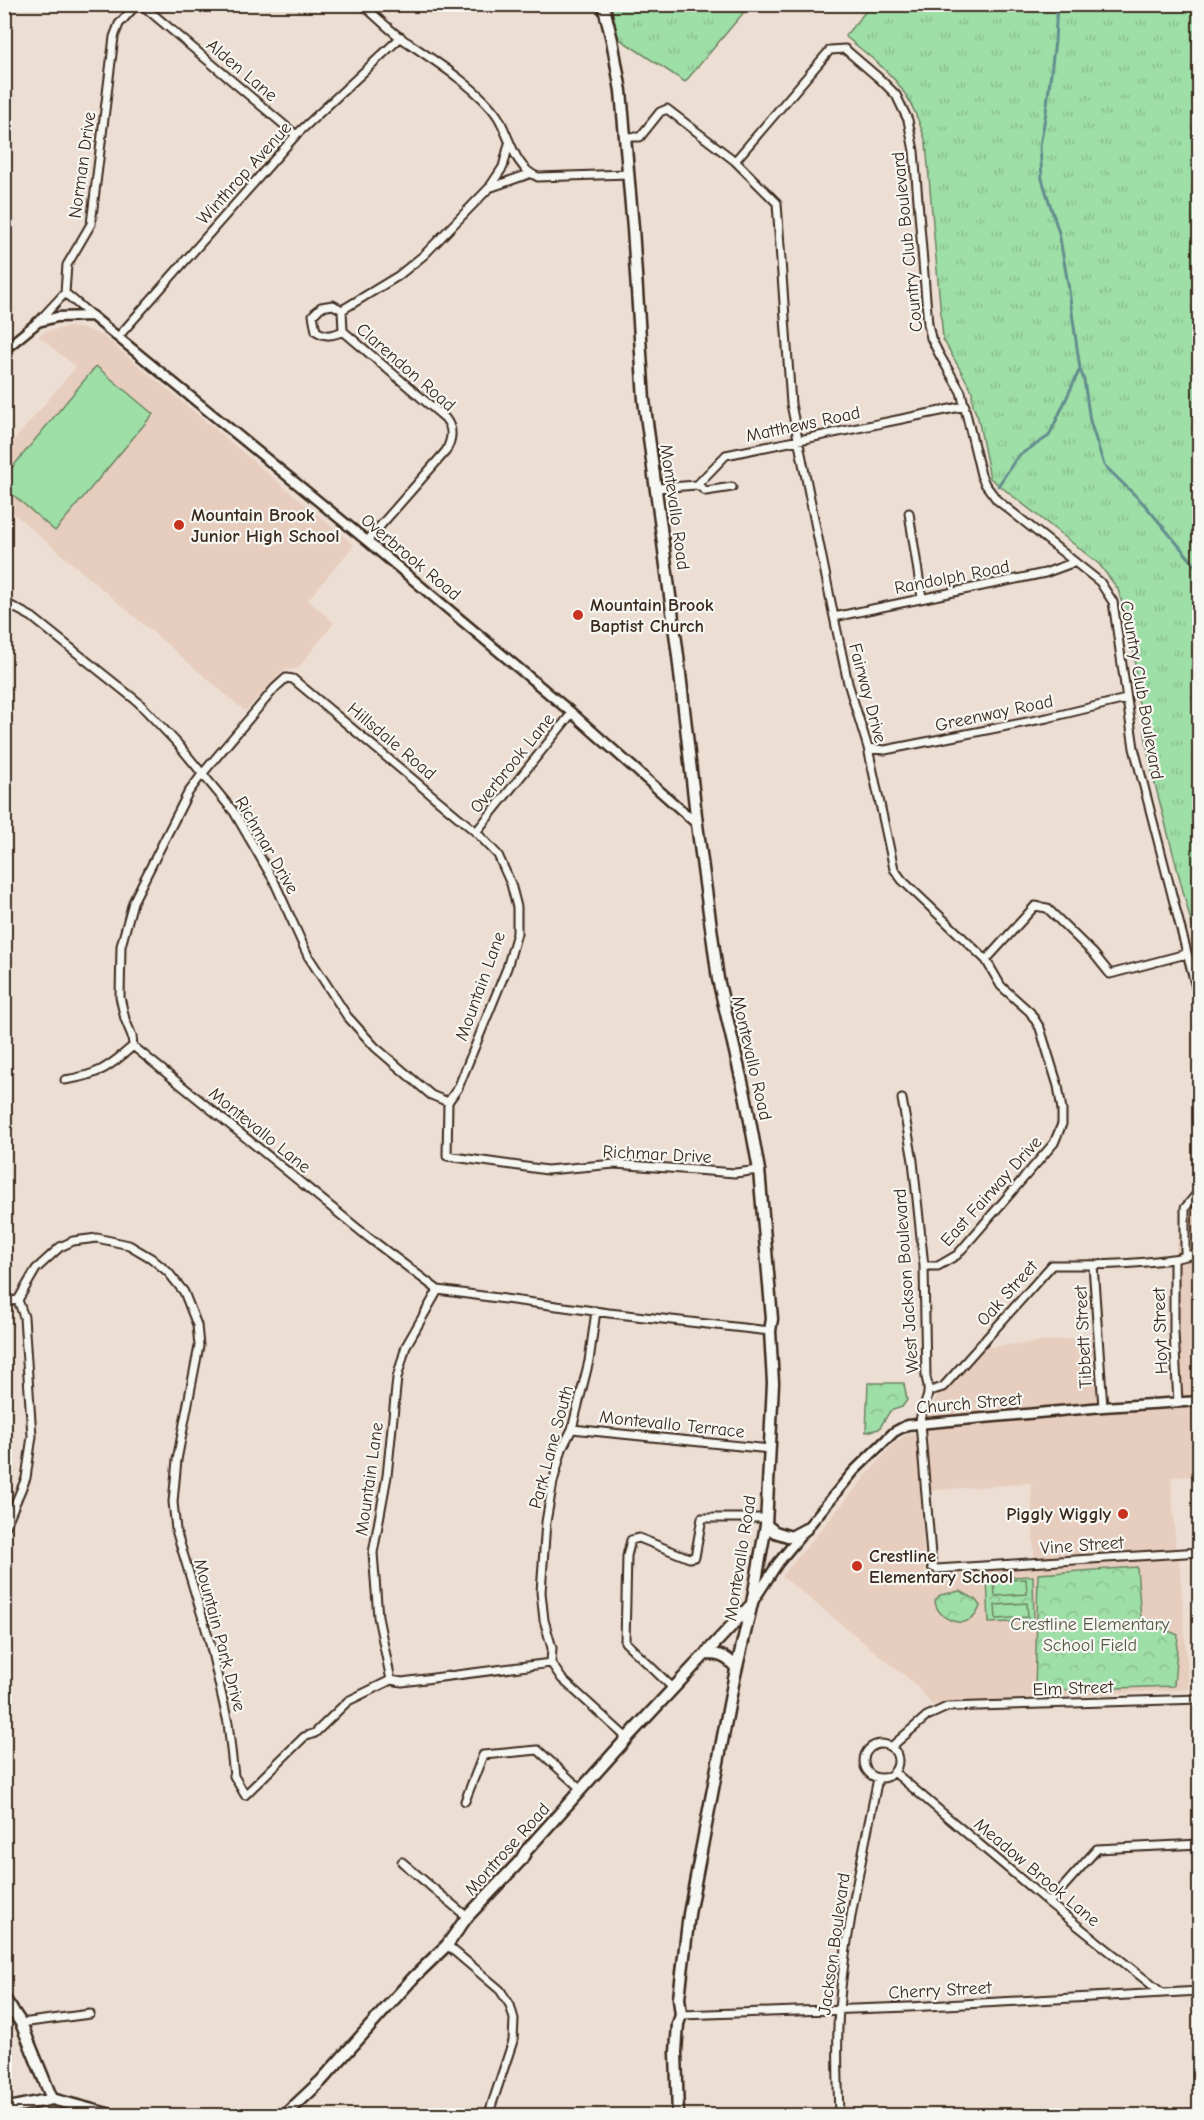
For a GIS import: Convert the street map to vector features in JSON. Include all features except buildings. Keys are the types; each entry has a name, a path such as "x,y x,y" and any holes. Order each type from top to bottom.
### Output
{"main road":[{"name":"Montevallo Road","path":"603,4 612,40 627,138 644,400 657,488 697,824 718,979 746,1099 759,1170 772,1319 770,1331 773,1383 766,1521 752,1603 736,1668 689,1914 679,1998 681,2015 676,2052 678,2115"},
{"path":"766,1521 775,1532 791,1537 806,1529"},
{"name":"Montrose Road","path":"284,2115 321,2081 414,1977 447,1945 467,1917 521,1860 526,1851 627,1737 707,1654 752,1603"},
{"path":"707,1654 725,1657 736,1668"},
{"path":"4,1998 21,2023 52,2100"},
{"path":"4,2109 52,2100 115,2115"}],"street":[{"name":"Norman Drive","path":"65,293 67,265 91,224 114,37 119,24 136,4"},
{"name":"Alden Lane","path":"141,4 296,135"},
{"path":"362,4 400,38 417,47 472,90 497,117 508,144 529,174 538,177 628,174"},
{"name":"Winthrop Avenue","path":"118,337 296,135 400,38"},
{"name":"Country Club Boulevard","path":"735,161 830,50 844,49 896,95 908,120 914,151 931,338 961,392 981,475 997,500 1100,582 1113,602 1134,748 1200,1003"},
{"path":"627,138 640,137 660,112 667,109 735,161"},
{"path":"489,188 503,167 508,144"},
{"name":"Fairway Drive","path":"735,161 777,202 791,404 834,617 849,683 868,748 894,869 902,880 986,960"},
{"name":"Clarendon Road","path":"367,542 446,451 452,434 450,425 444,418 343,331 342,310 398,276 424,255 489,188 529,174"},
{"path":"4,350 38,322 65,293 92,316"},
{"path":"342,310 333,305 321,307 313,315 316,331 323,335 335,335 343,331"},
{"path":"38,322 57,317 92,316"},
{"name":"Overbrook Road","path":"92,316 572,713 697,824"},
{"name":"Matthews Road","path":"696,485 726,455 965,406"},
{"path":"657,488 696,485 706,491 732,487"},
{"path":"909,513 922,598"},
{"name":"Randolph Road","path":"834,617 1045,573 1076,562"},
{"name":"Richmar Drive","path":"4,602 32,617 138,702 203,773 234,812 274,880 308,956 346,1016 383,1054 431,1095 448,1102"},
{"name":"Hillsdale Road","path":"203,773 274,688 286,678 293,679 476,832"},
{"name":"Greenway Road","path":"868,748 885,750 1047,718 1126,699"},
{"name":"Overbrook Lane","path":"476,832 572,713"},
{"path":"65,1080 86,1077 107,1068 133,1046 120,997 121,946 133,902 188,793 203,773"},
{"name":"Mountain Lane","path":"447,1156 448,1102 458,1088 507,968 517,933 517,907 512,884 498,855 476,832"},
{"path":"986,960 1035,906 1047,908 1094,954 1110,974 1186,954"},
{"name":"East Fairway Drive","path":"924,1266 938,1266 957,1255 1054,1143 1062,1124 1058,1086 1040,1028 1029,1012 1001,986 986,960"},
{"name":"Montevallo Lane","path":"133,1046 368,1237 438,1290 770,1331"},
{"name":"West Jackson Boulevard","path":"902,1099 913,1161 924,1266 926,1377 930,1391 920,1415 920,1423 932,1567"},
{"name":"Richmar Drive","path":"447,1156 547,1170 615,1164 735,1173 759,1170"},
{"path":"1185,1255 1185,1208 1200,1190"},
{"name":"Mountain Park Drive","path":"18,1300 36,1269 60,1248 73,1241 97,1238 129,1245 151,1258 168,1272 184,1292 197,1325 199,1346 177,1460 173,1502 176,1530 209,1639 228,1723 234,1776 245,1795 304,1737 315,1732 348,1701 391,1680 402,1682 550,1663"},
{"name":"Oak Street","path":"930,1391 943,1387 1052,1265 1093,1266 1174,1259 1185,1255 1200,1254"},
{"name":"Hoyt Street","path":"1174,1259 1174,1333 1178,1402"},
{"name":"Tibbett Street","path":"1093,1266 1103,1407"},
{"name":"Mountain Lane","path":"391,1680 378,1617 373,1553 387,1476 397,1378 406,1346 438,1290"},
{"path":"4,1302 18,1300 24,1317 32,1436 26,1478 4,1530"},
{"name":"Park Lane South","path":"550,1663 552,1648 544,1620 541,1592 546,1522 553,1482 562,1449 572,1428 589,1361 596,1311"},
{"name":"Church Street","path":"752,1603 778,1563 854,1471 894,1432 907,1425 1103,1407 1200,1401"},
{"name":"Montevallo Terrace","path":"572,1428 770,1449"},
{"path":"674,1689 625,1642 627,1556 631,1540 639,1538 689,1558 695,1557 702,1518 766,1521"},
{"name":"Vine Street","path":"932,1567 937,1569 1200,1552"},
{"path":"550,1663 562,1678 627,1737"},
{"name":"Elm Street","path":"891,1746 927,1716 947,1707 1200,1699"},
{"path":"876,1744 891,1746 898,1757 894,1772 884,1778 868,1773 865,1768 866,1751 876,1744"},
{"path":"465,1801 483,1755 538,1750 581,1790"},
{"name":"Meadow Brook Lane","path":"894,1772 1049,1903 1162,1993"},
{"name":"Jackson Boulevard","path":"839,2115 837,2049 839,2008 854,1901 878,1778"},
{"path":"1049,1903 1097,1849 1200,1844"},
{"path":"402,1863 467,1917"},
{"path":"447,1945 500,1990 510,2005 514,2019 513,2041 488,2115"},
{"name":"Cherry Street","path":"681,2015 909,2007 1200,1991"},
{"path":"21,2023 90,2014"}],"shaded area":[{"name":"Mountain Brook Junior High School","path":"68,327 85,329 103,336 354,545 308,600 334,623 297,669 285,670 245,711 5,506 5,451 76,367 38,336 48,331"},
{"path":"1199,1185 1199,1476 1171,1477 1176,1550 1034,1558 1031,1483 925,1491 920,1423 943,1387 978,1348 1098,1336 1102,1407 1178,1402 1174,1259 1185,1208"},
{"name":"Crestline Elementary School","path":"914,1432 918,1458 925,1575 1179,1557 1189,1689 932,1705 915,1684 782,1576 892,1445"}],"green space":[{"path":"611,4 750,5 685,82 618,38"},
{"path":"872,4 1199,5 1199,960 1150,765 1138,701 1133,642 1118,589 1099,564 990,478 978,418 973,406 972,391 943,339 926,143 905,93 886,71 845,36"},
{"path":"96,366 153,414 55,531 5,488 5,476"},
{"path":"868,1383 904,1383 907,1400 902,1407 890,1411 879,1429 866,1432"},
{"name":"Crestline Elementary School Field","path":"1137,1567 1141,1619 1178,1635 1174,1686 1035,1691 1038,1574"},
{"path":"1033,1576 1034,1621 989,1623 987,1578"},
{"path":"1026,1579 1027,1594 995,1596 994,1581"},
{"path":"960,1591 975,1599 980,1606 976,1615 969,1620 954,1622 941,1614 935,1601 940,1595"},
{"path":"1027,1603 1028,1617 996,1619 995,1605"}],"waterway":[{"path":"1057,4 1055,41 1040,146 1042,179 1059,233 1090,421 1104,465 1144,504 1200,571"},
{"path":"998,486 1018,456 1049,436 1079,371"}],"place":[{"name":"Mountain Brook Junior High School","path":"179,525"},
{"name":"Mountain Brook Baptist Church","path":"578,615"},
{"name":"Piggly Wiggly","path":"1123,1514"},
{"name":"Crestline Elementary School","path":"857,1566"}]}
